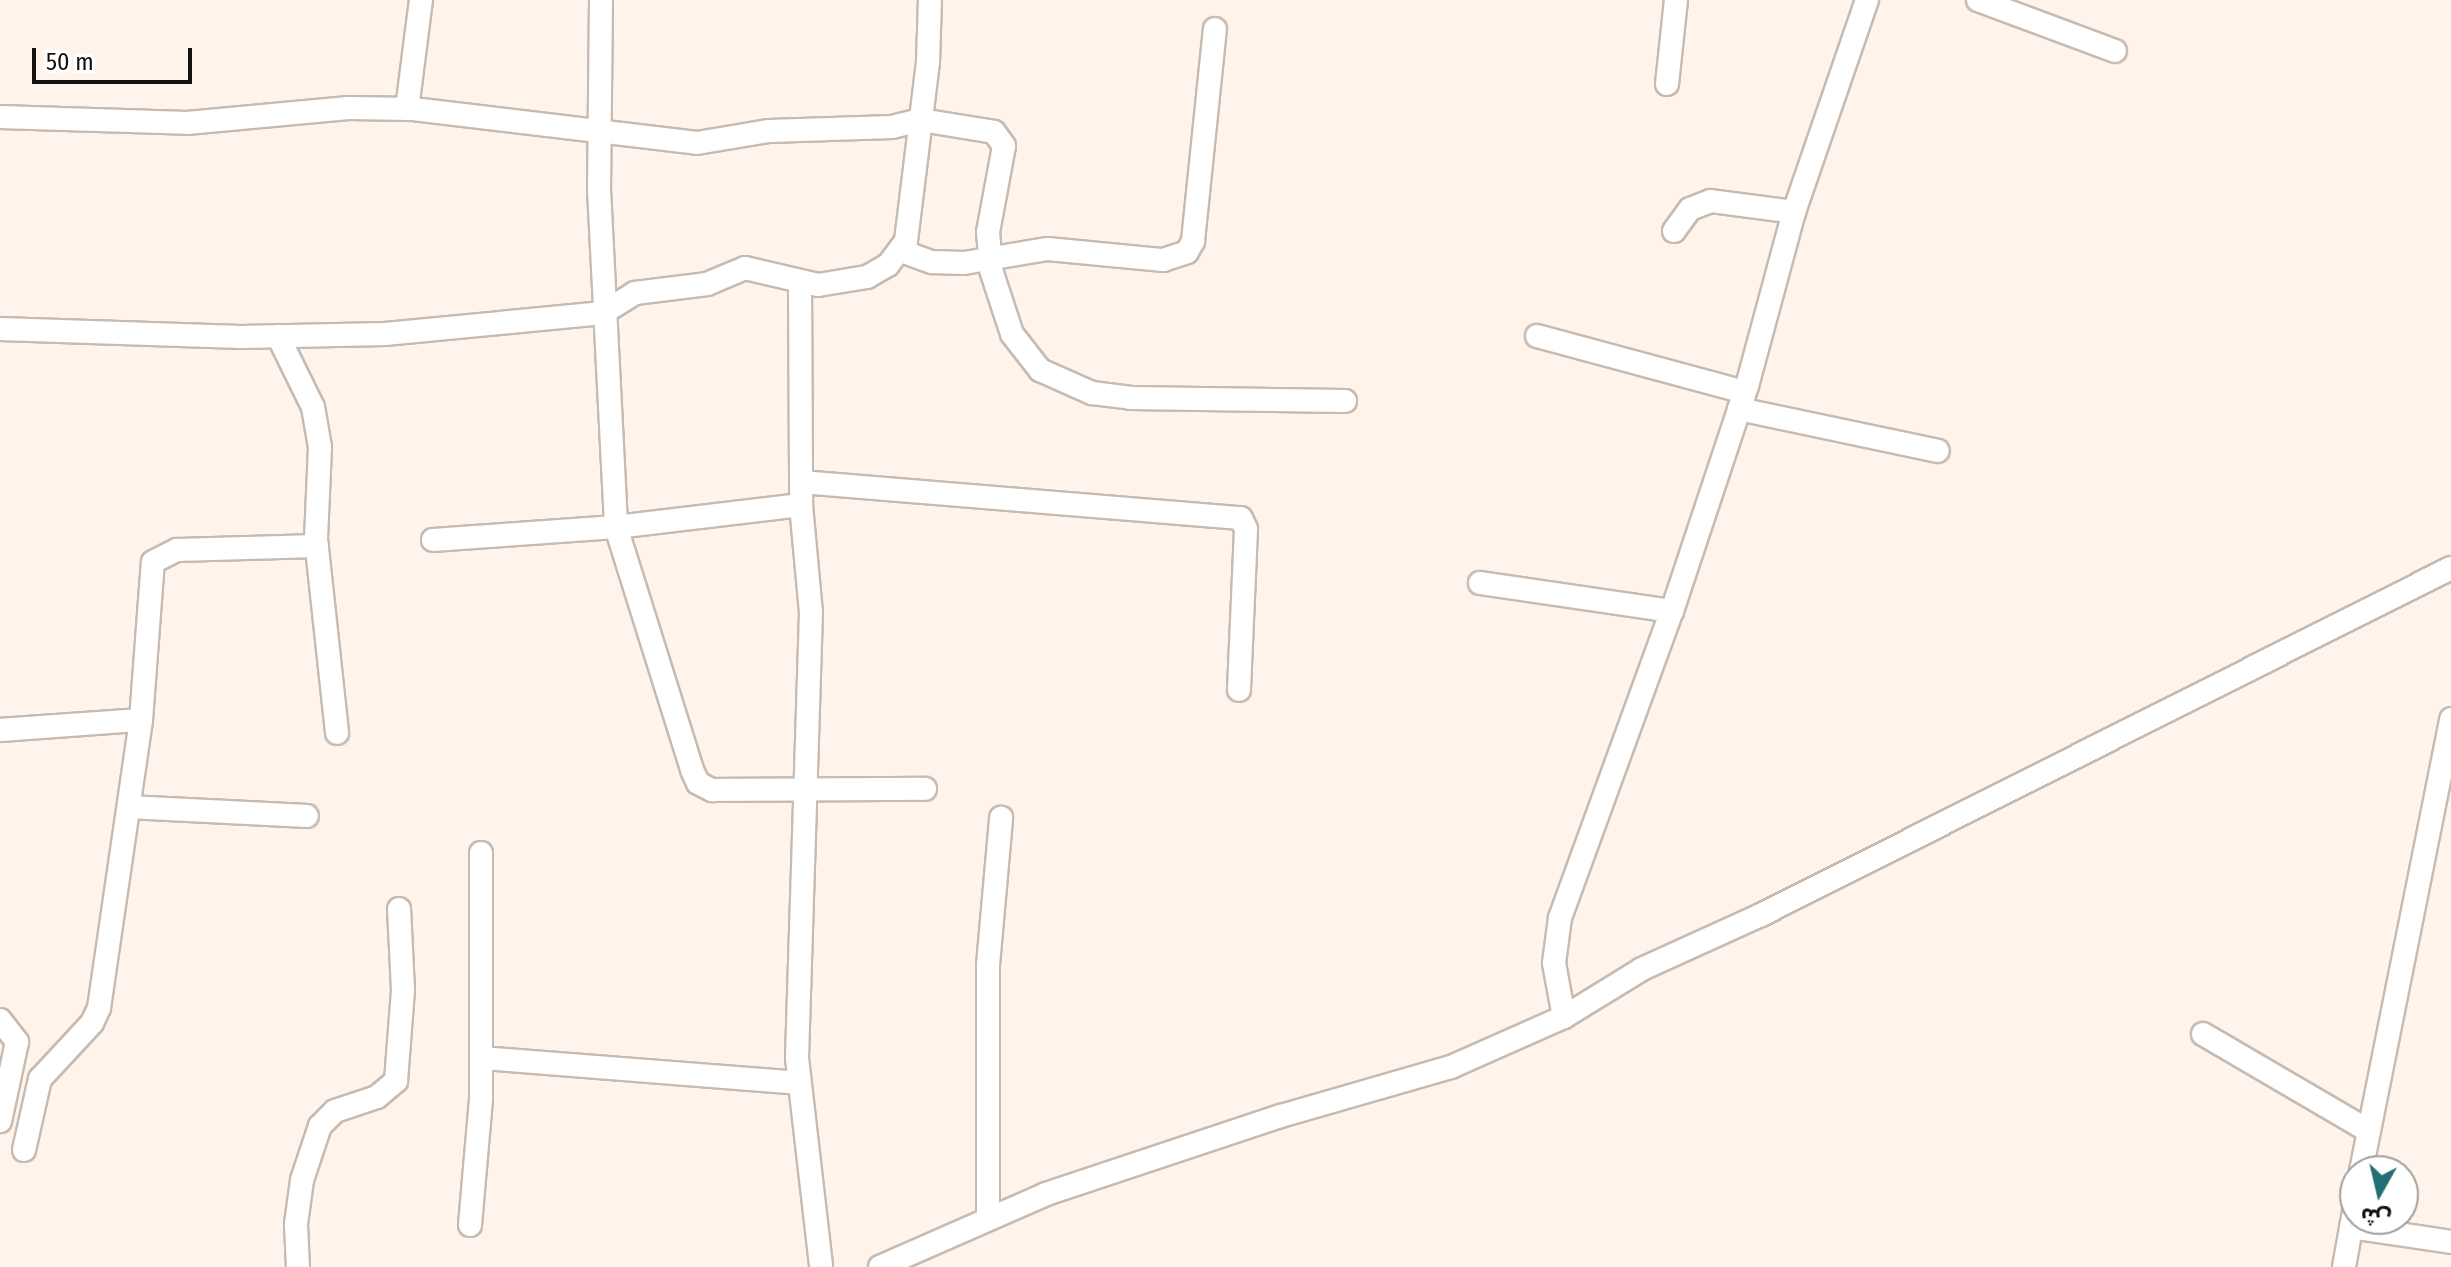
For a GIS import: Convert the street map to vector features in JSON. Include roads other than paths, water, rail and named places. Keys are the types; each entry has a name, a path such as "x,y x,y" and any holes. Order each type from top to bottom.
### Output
{"street":[{"path":"407,109 421,0"},
{"path":"601,0 599,132 603,313 616,527 698,783 712,790 925,789"},
{"path":"0,329 278,336 385,334 603,313 635,293 707,284 745,268 800,283 837,284 867,277 901,251 921,120 930,0"},
{"path":"1667,84 1676,0"},
{"path":"1564,1017 1554,963 1560,918 1672,611 1742,400 1794,212 1867,0"},
{"path":"1978,0 2014,6 2115,51"},
{"path":"901,251 932,262 990,261 1048,249 1163,260 1187,252 1193,241 1215,29"},
{"path":"0,117 187,123 348,108 407,109 706,143 769,131 892,127 921,120 994,132 1001,137 988,232 990,261 1012,334 1040,370 1092,393 1130,398 1345,401"},
{"path":"1674,231 1690,209 1711,201 1794,212"},
{"path":"800,283 801,505 811,612 802,791 799,1083 821,1267"},
{"path":"278,336 313,407 320,447 317,546 337,733"},
{"path":"1537,336 1742,400 1938,451"},
{"path":"801,482 1241,518 1246,529 1239,690"},
{"path":"433,540 616,527 801,505"},
{"path":"24,1150 40,1079 82,1036 99,1008 141,720 151,568 157,556 177,550 317,546"},
{"path":"880,1267 1046,1194 1281,1116 1451,1067 1564,1017 1642,969 1761,915 2451,568"},
{"path":"1480,583 1672,611"},
{"path":"2364,1155 2451,719"},
{"path":"0,730 141,720"},
{"path":"129,807 307,816"},
{"path":"988,1219 988,965 1001,818"},
{"path":"470,1225 482,1058 481,853"},
{"path":"298,1267 296,1224 302,1180 320,1126 335,1111 377,1097 396,1081 403,990 399,909"},
{"path":"0,1020 17,1042 0,1121"},
{"path":"2203,1034 2369,1131"},
{"path":"482,1058 799,1083"},
{"path":"2419,1234 2451,1242"},
{"path":"2344,1267 2350,1235"}]}
